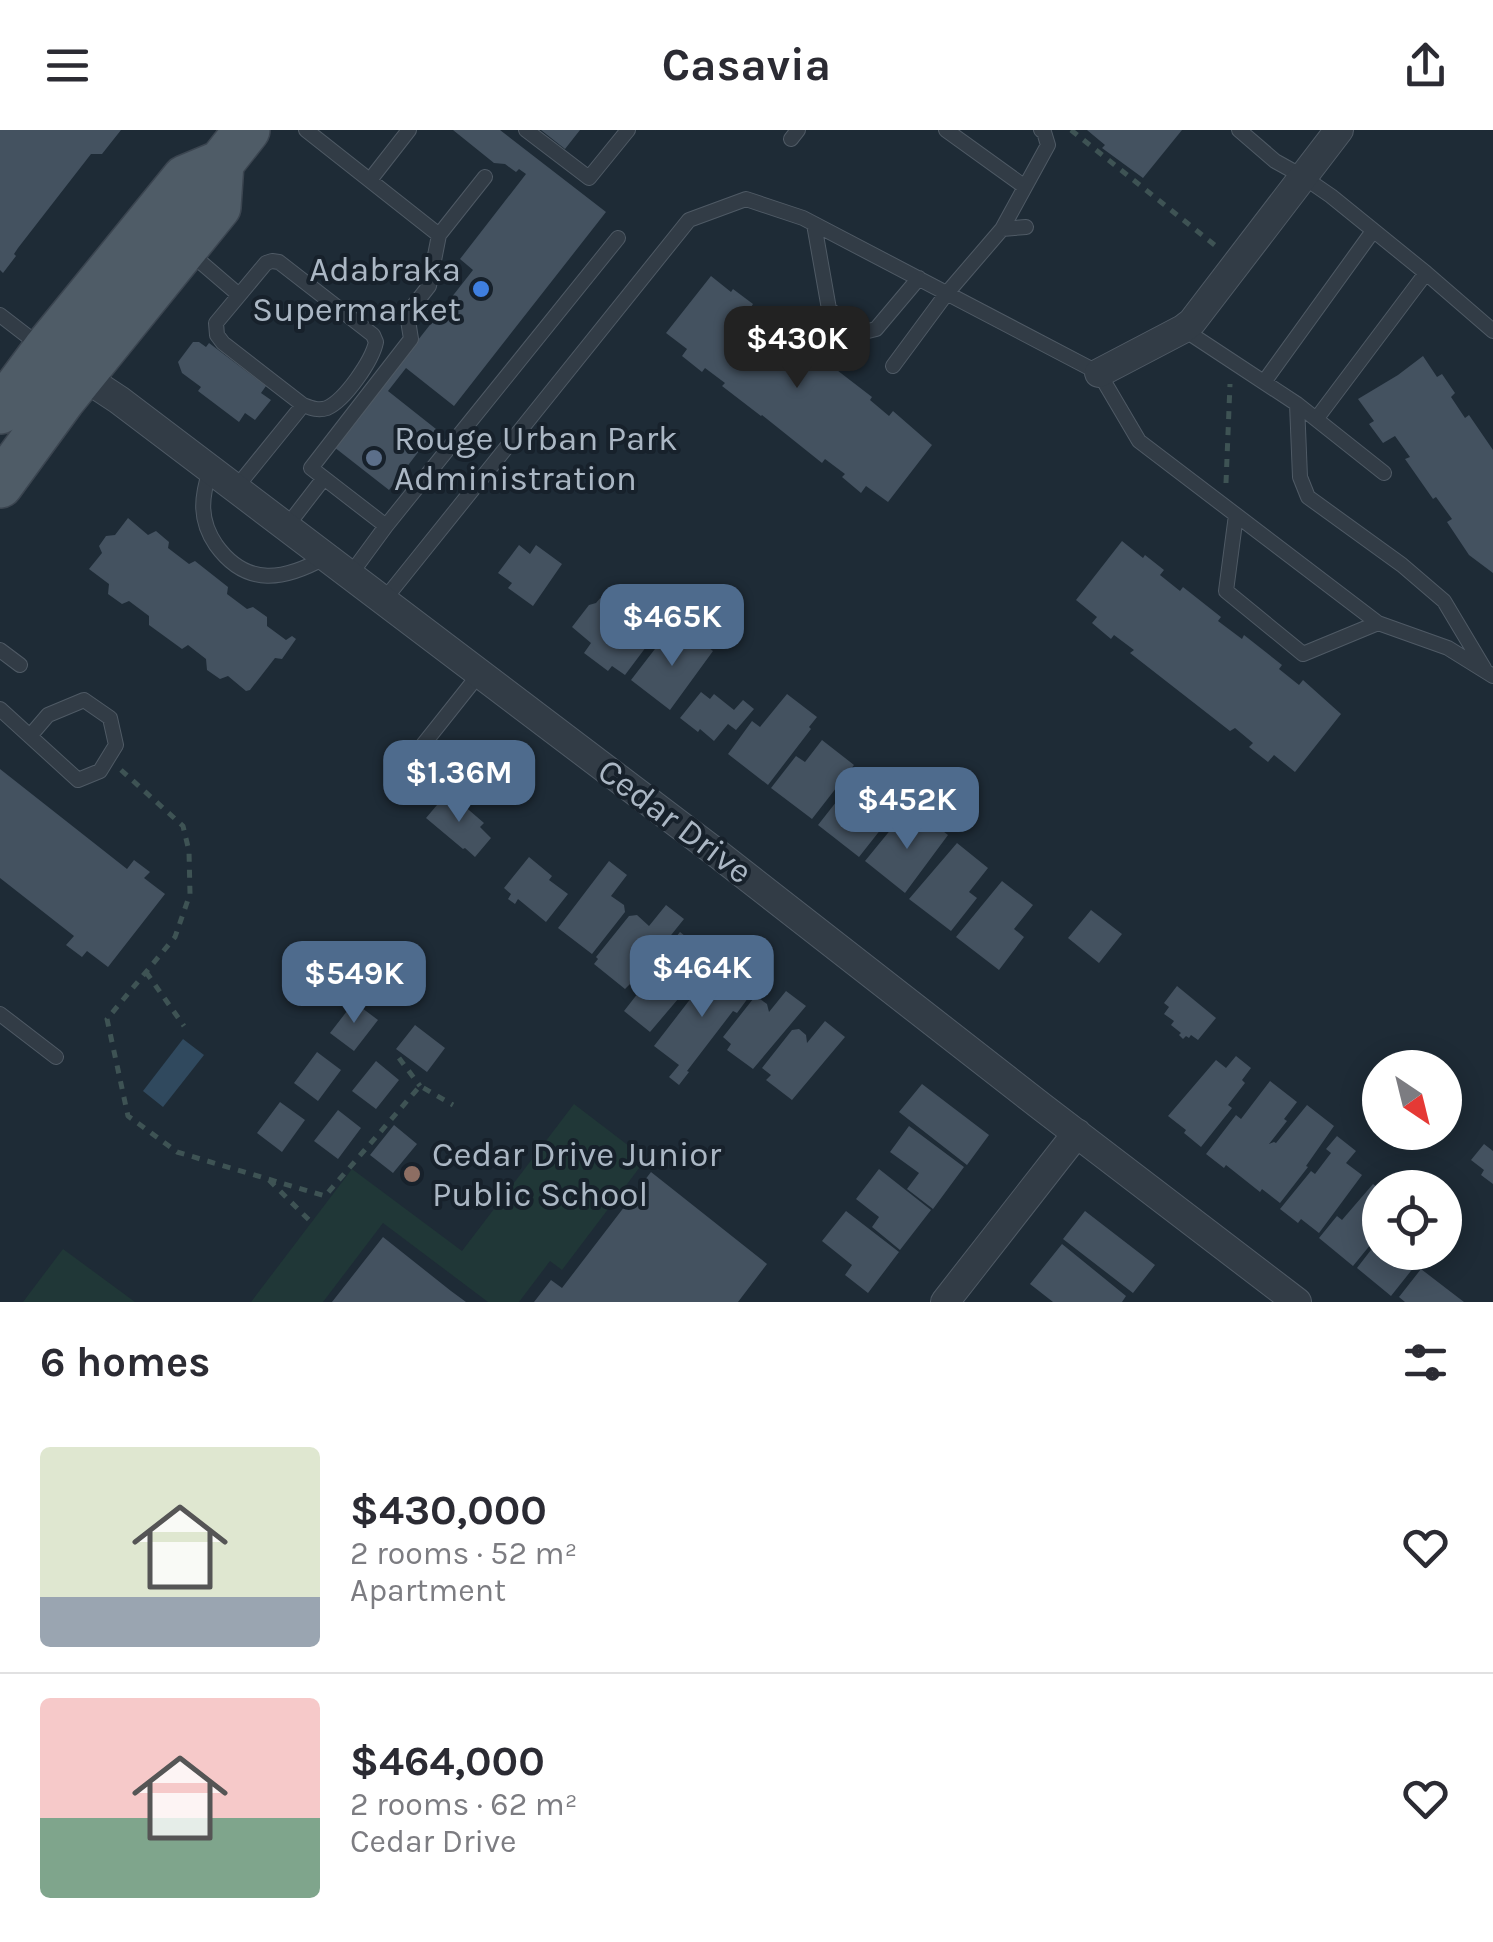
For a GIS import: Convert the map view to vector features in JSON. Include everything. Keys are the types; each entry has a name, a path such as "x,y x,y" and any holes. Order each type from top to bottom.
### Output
{"main road":[{"path":"0,484 218,207 234,147"},
{"path":"0,410 185,178 234,147"}],"street":[{"path":"1099,372 1192,322 1339,130"},
{"name":"Cedar Drive","path":"45,350 120,400 288,526 1297,1302"},
{"path":"946,1302 1077,1133"}],"lane":[{"path":"306,130 439,235"},
{"path":"370,180 409,130"},
{"path":"526,130 589,178 628,130"},
{"path":"946,130 965,136 1025,188"},
{"path":"893,366 947,293 1002,229 1048,145 1041,130"},
{"path":"1240,130 1426,274 1493,332"},
{"path":"386,526 311,468 411,339 407,314 429,286 439,235 486,177"},
{"path":"384,600 689,220 746,199 814,224 1099,372 1139,441 1378,623 1448,648 1490,674"},
{"path":"814,224 828,310 860,334 876,328 918,278"},
{"path":"1002,229 1026,226"},
{"path":"1264,382 1372,231"},
{"path":"350,575 618,238"},
{"path":"185,248 239,295"},
{"path":"279,262 373,335 376,342 371,359 337,402 315,410 302,404 217,335 216,323 239,295 266,263 279,262"},
{"path":"1317,418 1426,274"},
{"path":"0,315 45,350"},
{"path":"1183,329 1298,404 1384,473"},
{"path":"235,489 302,404"},
{"path":"1298,404 1300,477 1308,497 1444,601 1490,674"},
{"path":"210,470 202,494 206,530 228,561 249,574 280,576 306,568 326,556"},
{"path":"288,526 324,478"},
{"path":"1231,510 1226,592 1303,654 1378,623"},
{"path":"0,650 20,665"},
{"path":"399,775 480,673"},
{"path":"0,709 78,780 100,772 116,746 110,718 84,700 48,715 30,736"},
{"path":"0,1014 56,1057"}],"path":[{"path":"1070,130 1238,263"},
{"path":"1231,360 1231,510"},
{"path":"108,758 184,826 189,850 190,894 175,938 107,1018 128,1116 177,1152 325,1196 420,1086"},
{"path":"146,972 184,1026"},
{"path":"400,1058 420,1086 453,1105"},
{"path":"267,1179 309,1220"}],"green space":[{"path":"574,1104 646,1159 562,1270 550,1261 519,1302 488,1302 383,1223 323,1302 251,1302 352,1169 462,1251"},
{"path":"63,1249 135,1302 23,1302"}],"water":[{"path":"183,1039 204,1055 163,1107 143,1091"}],"building":[{"path":"0,130 121,130 102,154 91,154 3,273 0,270"},
{"path":"453,130 500,130 606,212 454,406 406,368 388,391 436,429 389,490 334,447 473,270 460,259 526,174 494,163"},
{"path":"541,130 580,130 565,149"},
{"path":"1087,130 1182,130 1143,178 1102,148 1105,145"},
{"path":"711,276 753,304 750,309 768,324 772,320 831,370 833,367 872,397 870,400 889,416 893,411 932,445 888,502 866,486 861,493 842,477 845,474 825,459 822,463 722,386 725,383 682,356 687,349 666,333"},
{"path":"193,342 206,347 209,343 266,386 261,393 271,400 255,420 245,413 239,422 198,391 201,387 182,373 178,362"},
{"path":"1423,356 1437,377 1442,374 1465,418 1469,415 1493,450 1493,573 1469,555 1447,522 1452,519 1405,459 1410,457 1395,436 1383,443 1369,424 1374,421 1358,399"},
{"path":"128,518 148,535 156,531 169,542 168,548 189,564 195,561 228,587 227,594 247,609 253,607 267,617 267,626 286,640 292,636 296,639 250,690 228,676 220,679 207,670 206,659 188,645 182,649 149,625 149,616 129,601 122,604 108,594 109,584 89,569 102,553 99,546 106,536 115,535"},
{"path":"1122,541 1164,570 1160,575 1180,591 1183,587 1221,617 1218,621 1242,639 1244,635 1282,665 1279,669 1299,685 1303,680 1341,714 1295,772 1274,755 1268,762 1249,747 1253,743 1235,728 1230,731 1130,653 1134,650 1114,635 1111,639 1092,623 1097,617 1076,600"},
{"path":"519,545 530,554 536,545 562,564 533,606 508,588 512,583 498,573"},
{"path":"608,589 649,622 652,639 639,640 646,647 625,675 612,666 608,671 584,653 591,643 572,627"},
{"path":"685,630 713,651 670,710 631,680 658,645 667,653"},
{"path":"701,692 710,699 714,694 734,710 743,700 754,709 736,730 728,724 714,741 680,718"},
{"path":"787,694 817,717 768,785 728,754 752,721 760,727"},
{"path":"822,740 854,765 812,819 771,788 796,756 805,762"},
{"path":"0,769 127,869 134,860 150,872 144,878 165,894 108,967 87,951 82,957 66,945 74,936 0,878"},
{"path":"873,776 901,799 859,857 818,825 844,792 854,800"},
{"path":"448,792 484,823 480,827 491,838 475,857 426,818"},
{"path":"920,813 948,835 905,893 865,861 892,828 902,836"},
{"path":"957,843 988,868 969,892 977,898 951,931 909,899"},
{"path":"529,857 568,894 546,922 518,899 515,904 508,899 511,894 504,888"},
{"path":"609,861 627,875 611,896 624,905 625,912 592,954 558,928"},
{"path":"1002,881 1033,905 1014,929 1024,937 999,970 956,937"},
{"path":"666,905 684,919 625,989 594,964 596,957 629,916 637,915 649,926"},
{"path":"1091,910 1122,934 1099,963 1068,938"},
{"path":"680,932 716,961 650,1032 624,1011 653,974 648,971"},
{"path":"715,967 754,990 737,1013 733,1011 679,1085 669,1077 679,1065 654,1046"},
{"path":"1177,986 1216,1018 1198,1040 1191,1035 1183,1039 1171,1025 1174,1021 1164,1014 1169,1007 1164,1003"},
{"path":"786,991 806,1006 753,1069 727,1050 731,1044 723,1037 753,999 767,1004 769,1012"},
{"path":"354,1002 378,1020 354,1051 330,1033"},
{"path":"825,1021 845,1037 792,1100 766,1080 771,1075 762,1068 792,1030 799,1029 806,1035 807,1043"},
{"path":"415,1025 445,1048 427,1072 396,1049"},
{"path":"317,1052 341,1070 318,1101 294,1083"},
{"path":"1236,1056 1251,1068 1228,1105 1232,1108 1201,1147 1168,1116 1216,1060 1226,1068"},
{"path":"376,1061 399,1080 376,1109 352,1091"},
{"path":"1270,1081 1297,1102 1269,1144 1276,1143 1307,1105 1334,1126 1280,1203 1206,1154 1236,1115 1241,1119"},
{"path":"922,1084 989,1135 967,1165 899,1112"},
{"path":"280,1102 305,1120 282,1152 257,1133"},
{"path":"338,1110 361,1128 338,1159 314,1141"},
{"path":"394,1125 417,1144 393,1173 370,1155"},
{"path":"909,1126 964,1167 933,1209 907,1189 919,1173 890,1152"},
{"path":"1337,1136 1356,1151 1346,1163 1362,1175 1319,1233 1280,1209 1311,1171 1315,1174 1331,1153 1326,1149"},
{"path":"1484,1144 1493,1151 1493,1184 1471,1160"},
{"path":"879,1169 931,1210 900,1250 872,1227 879,1217 856,1199"},
{"path":"651,1172 767,1264 738,1302 534,1302 551,1280 562,1288"},
{"path":"1362,1197 1362,1255 1353,1266 1319,1238 1337,1216 1342,1220"},
{"path":"846,1211 899,1252 868,1293 845,1275 852,1265 822,1241"},
{"path":"1085,1211 1155,1265 1133,1293 1063,1239"},
{"path":"383,1237 451,1291 466,1302 332,1302"},
{"path":"1062,1244 1126,1296 1122,1302 1053,1302 1030,1284"},
{"path":"1362,1262 1362,1270 1412,1270 1391,1296 1357,1268"},
{"path":"1422,1270 1464,1302 1405,1302 1399,1297"}],"place":[{"name":"Adabraka Supermarket","path":"481,289"},
{"name":"Rouge Urban Park Administration","path":"374,458"},
{"name":"Cedar Drive Junior Public School","path":"412,1174"}]}
